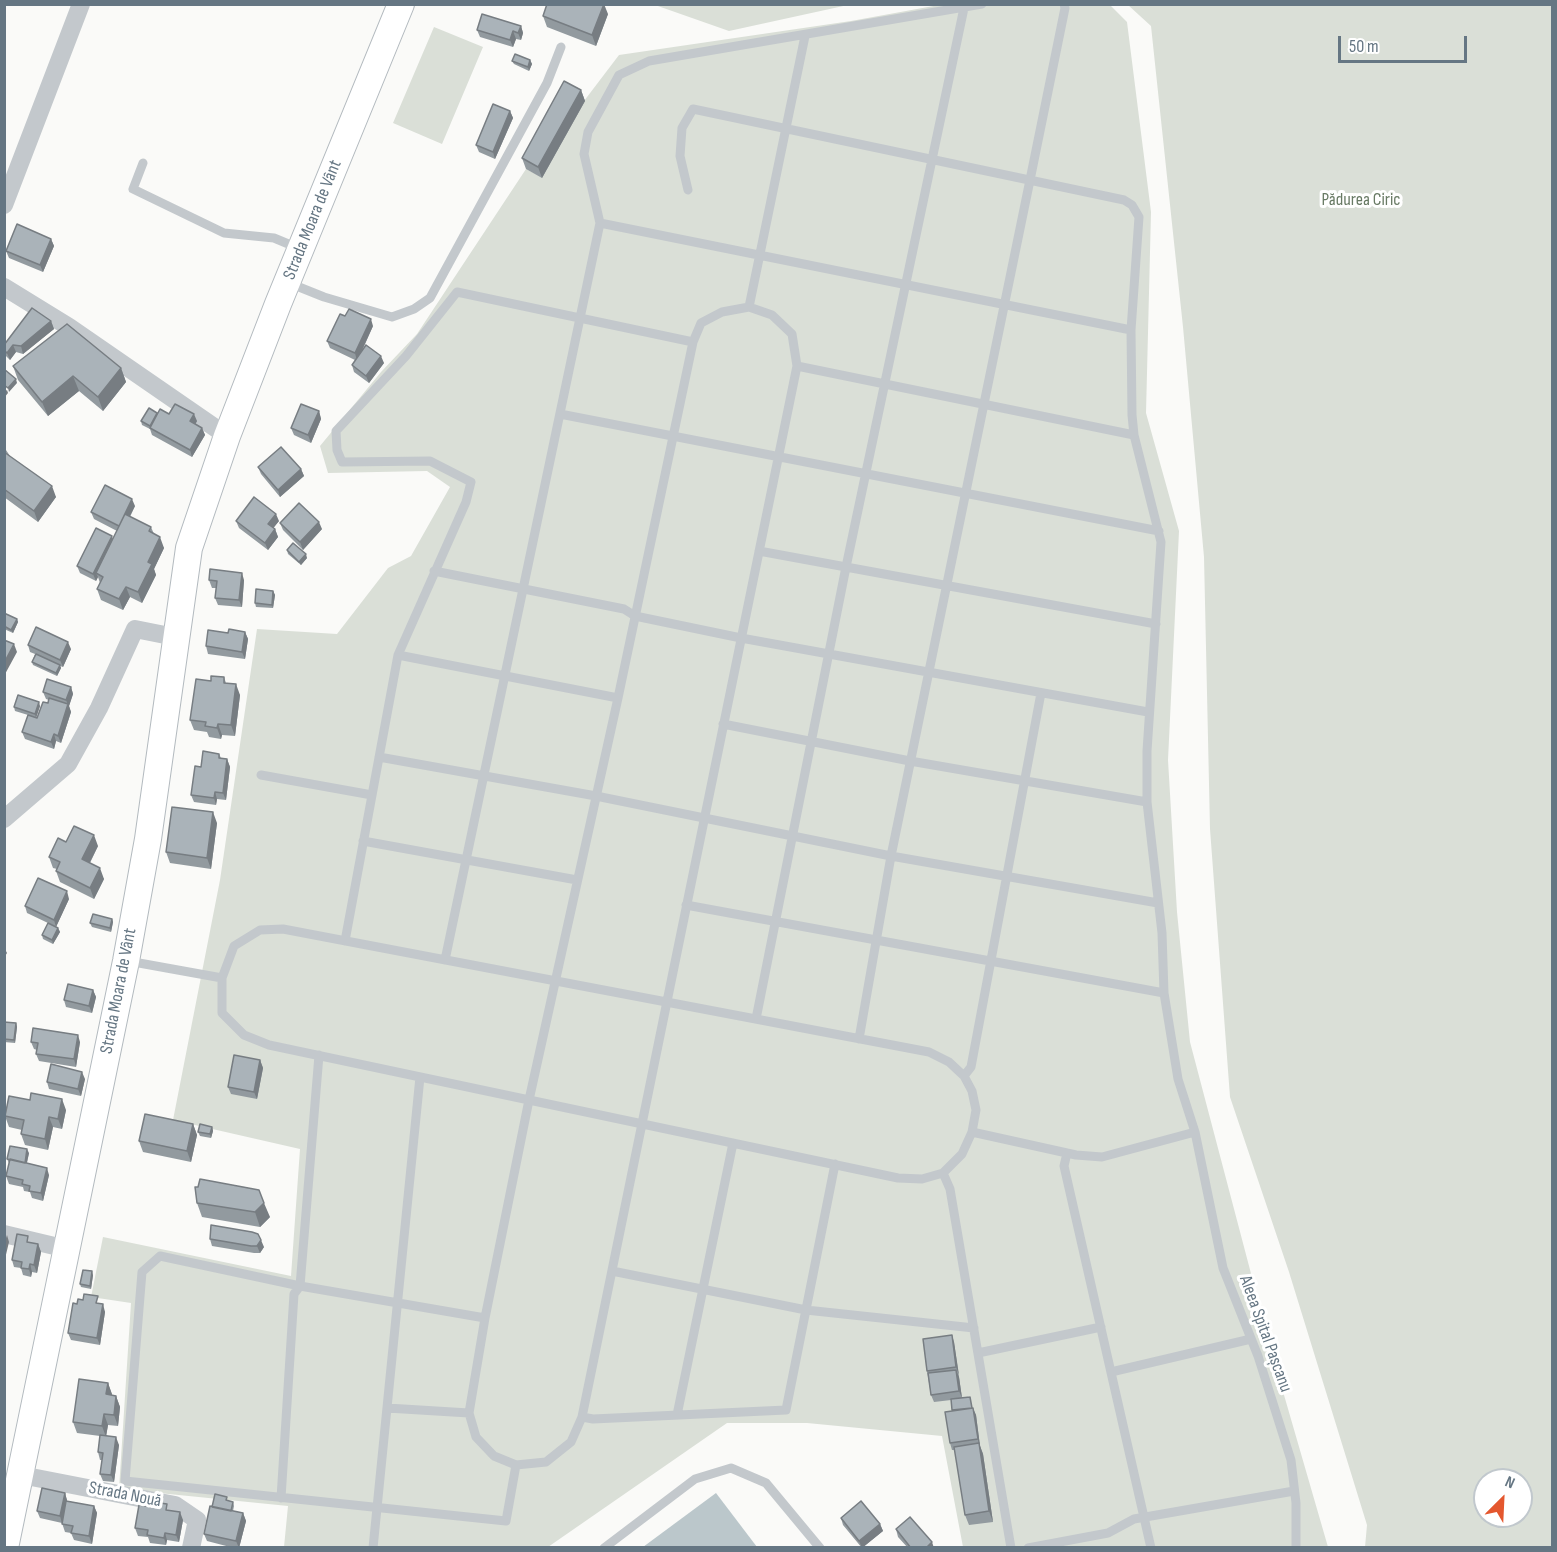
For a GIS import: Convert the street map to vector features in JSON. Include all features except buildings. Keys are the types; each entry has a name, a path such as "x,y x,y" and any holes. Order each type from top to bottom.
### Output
{"main road":[{"name":"Strada Moara de Vânt","path":"5,1548 14,1485 67,1249 126,961 148,839 189,548 227,436 287,282 401,4"}],"street":[{"path":"4,205 81,4"},
{"path":"4,287 69,327 227,436"},
{"path":"4,819 68,764 99,708 135,629 175,638"},
{"path":"4,1234 67,1249"},
{"name":"Strada Nouă","path":"14,1485 175,1505 197,1520 191,1548"}],"lane":[{"path":"445,960 600,223 584,154 588,132 619,75 649,61 982,4"},
{"path":"859,1039 910,760 1030,180 1064,4"},
{"path":"756,1019 846,567 964,8"},
{"path":"749,307 788,129 805,36"},
{"path":"287,282 324,297 392,317 414,309 430,298 547,83 561,47"},
{"name":"Aleea Spital Pașcanu","path":"688,190 680,156 682,128 693,109 1124,200 1132,205 1139,217 1131,330 1134,435 1159,531 1161,564 1148,712 1147,802 1158,903 1164,993 1178,1079 1195,1132 1223,1268 1251,1339 1290,1461 1294,1491 1296,1548"},
{"path":"143,163 133,189 224,232 274,238 300,249"},
{"path":"600,223 1131,330"},
{"path":"345,941 398,655 466,502 471,482 430,461 342,462 337,450 336,431 406,356 457,292 693,342"},
{"path":"749,307 772,315 792,334 796,366 582,1417 571,1442 546,1462 516,1465 494,1456 476,1437 469,1413 485,1318 529,1100 618,698 693,342 701,323 722,312 749,307"},
{"path":"796,366 1134,435"},
{"path":"560,414 1159,531"},
{"path":"759,551 1156,624"},
{"path":"434,571 624,609 635,616 741,638 1148,712"},
{"path":"398,655 618,698"},
{"path":"964,1076 971,1068 1041,693"},
{"path":"723,724 810,742 1147,802"},
{"path":"379,757 596,796 891,856 1158,903"},
{"path":"261,775 372,795"},
{"path":"363,841 577,880"},
{"path":"686,904 1164,993"},
{"path":"283,929 445,960 930,1053 949,1062 964,1076 972,1091 976,1110 972,1132 962,1154 944,1173 922,1179 898,1178 269,1045 244,1035 222,1013 222,978 234,946 260,930 283,929"},
{"path":"126,961 222,978"},
{"path":"281,1498 294,1294 300,1286 319,1055"},
{"path":"373,1548 420,1077"},
{"path":"972,1132 1067,1153 1102,1157 1195,1132"},
{"path":"677,1415 733,1143"},
{"path":"1067,1153 1064,1166 1151,1548"},
{"path":"582,1417 593,1419 786,1410 835,1164"},
{"path":"944,1173 950,1189 1011,1548"},
{"path":"485,1318 300,1286 160,1256 142,1272 125,1481 506,1521 516,1465"},
{"path":"612,1271 806,1310 974,1328"},
{"path":"978,1353 1101,1328"},
{"path":"1112,1372 1251,1339"},
{"path":"387,1408 469,1413"},
{"path":"604,1548 695,1479 731,1468 765,1483 820,1548"},
{"path":"1028,1548 1108,1533 1134,1519 1294,1491"}],"green space":[{"path":"655,5 848,5 729,31"},
{"path":"939,5 1110,5 1127,22 1151,212 1146,413 1179,531 1168,760 1177,912 1190,1042 1273,1357 1328,1547 963,1547 942,1436 807,1423 727,1423 548,1547 284,1547 288,1506 119,1489 131,1303 91,1297 103,1237 291,1276 300,1149 173,1120 220,880 257,629 337,634 388,568 411,556 450,487 427,471 328,473 320,446 381,372 417,334 526,169 542,177 584,101 619,55 851,21"},
{"name":"Pădurea Ciric","path":"1128,5 1552,5 1552,1547 1365,1547 1367,1525 1289,1272 1230,1097 1210,829 1204,557 1183,327 1151,26"},
{"path":"434,27 483,47 442,144 393,123"}],"shaded area":[{"path":"716,1493 757,1547 643,1547"}]}
